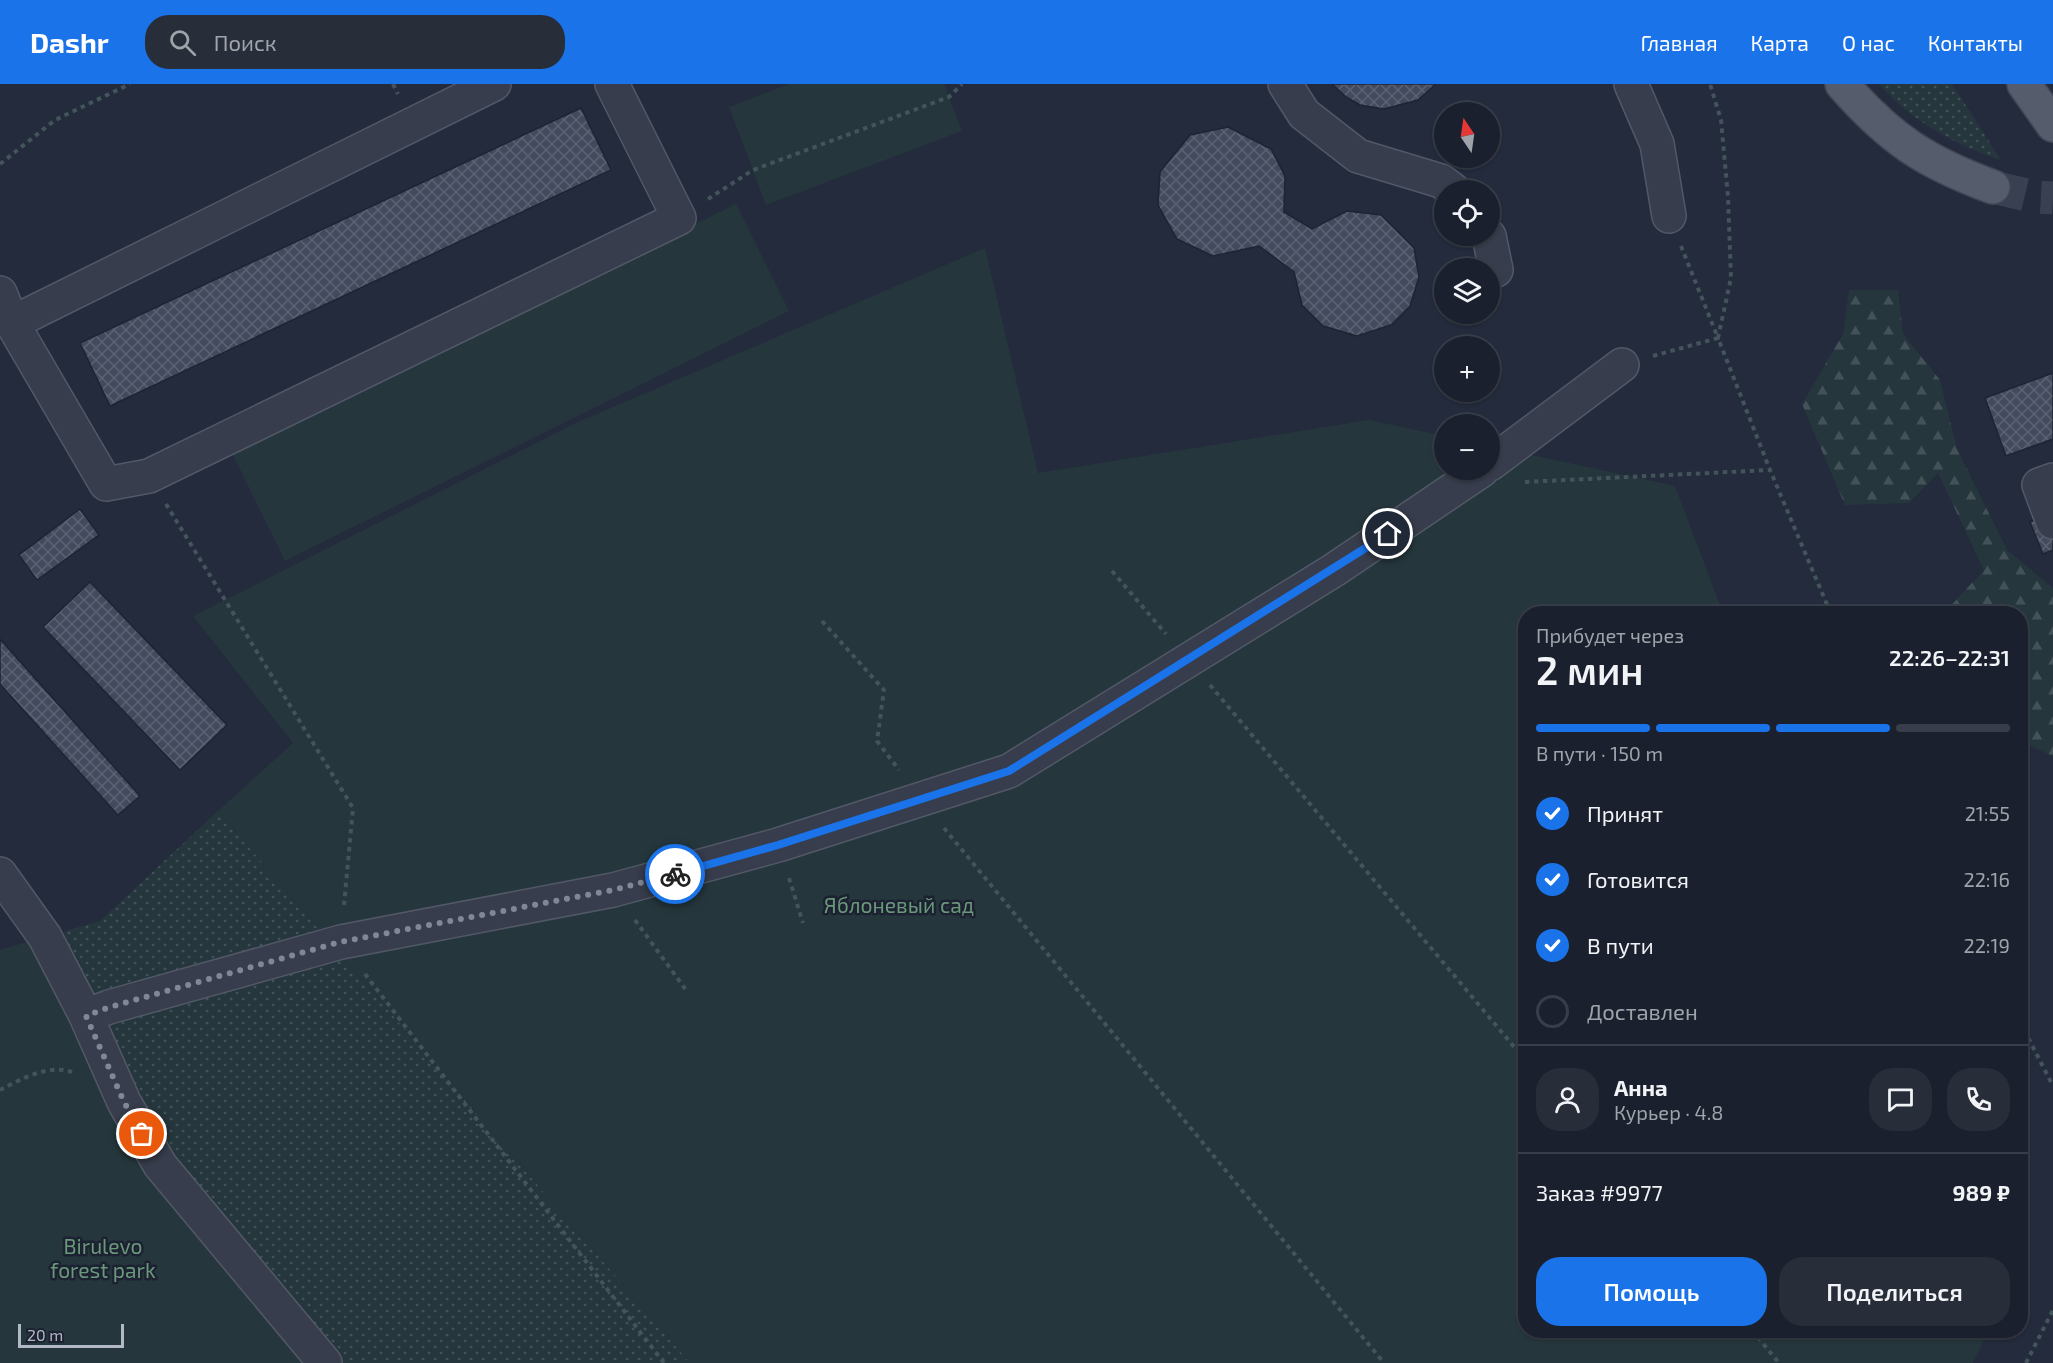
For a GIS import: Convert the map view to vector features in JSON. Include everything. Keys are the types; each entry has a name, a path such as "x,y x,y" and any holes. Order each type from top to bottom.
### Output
{"main road":[{"path":"1842,84 1868,115 1894,138 1931,161 1993,187"},
{"path":"2024,84 2053,125"}],"street":[{"path":"494,84 6,308 106,484 149,476 679,218 612,84"},
{"path":"1285,84 1304,114 1358,156 1438,180"},
{"path":"1631,84 1657,144 1669,216"},
{"path":"1500,456 1622,365"},
{"path":"86,1016 110,1007 340,942 613,890 778,845 1009,771 1334,570 1467,480"},
{"path":"2053,480 2039,484 2053,522"},
{"path":"0,874 45,937 86,1016 124,1102 160,1165 325,1363"}],"path":[{"path":"0,164 56,120 130,84"},
{"path":"679,218 753,170 949,97 962,84"},
{"path":"1710,84 1721,120 1728,197 1731,278 1718,338"},
{"path":"1669,216 1770,470 1828,606"},
{"path":"1622,365 1718,338"},
{"path":"1520,483 1770,470"},
{"path":"149,476 354,808 340,942 664,1363"},
{"path":"1112,571 1518,1051"},
{"path":"822,621 884,690 877,741 921,799 1384,1363"},
{"path":"778,845 803,923"},
{"path":"613,890 686,990"},
{"path":"2028,1038 2053,1086"},
{"path":"0,1090 29,1075 64,1069 81,1076"},
{"path":"2026,1363 2053,1310"},
{"path":"1759,1338 1779,1363"}],"green space":[{"path":"789,84 944,84 962,131 766,205 729,107"},
{"path":"1879,84 1952,84 2001,160 1967,147 1935,130 1905,109"},
{"path":"736,204 789,311 285,561 232,453"},
{"name":"Яблоневый сад","path":"985,248 1038,473 1369,420 1434,434 1434,480 1500,480 1500,448 1675,486 1720,606 1518,606 1518,1338 1985,1338 1973,1363 690,1363 218,811 293,743 193,616 578,422"},
{"path":"1849,290 1898,290 1903,334 1940,380 1957,449 2007,550 2053,588 2053,756 2028,745 2028,606 1951,606 1984,570 1938,473 1909,503 1845,505 1802,404 1843,334"},
{"path":"218,811 690,1363 0,1363 0,950 100,921"},
{"name":"Birulevo forest park","path":"45,937 124,1102 325,1363 0,1363 0,950"}],"building":[{"path":"1332,84 1436,84 1418,100 1384,109 1360,105 1346,97"},
{"path":"581,108 611,170 110,406 80,343"},
{"path":"1228,127 1271,149 1285,176 1284,212 1312,229 1347,211 1381,215 1414,248 1419,277 1410,306 1391,325 1357,336 1323,326 1302,305 1294,272 1259,246 1213,256 1177,239 1158,205 1160,172 1190,135"},
{"path":"2053,373 2053,439 2006,456 1985,398"},
{"path":"80,509 99,535 37,580 19,555"},
{"path":"2053,513 2053,550 2043,554 2030,522"},
{"path":"90,582 227,725 180,770 43,627"},
{"path":"0,639 140,796 118,815 0,684"}],"tunnel":[{"path":"1993,187 2035,197 2053,198"}],"way so far":[{"path":"142,1134 124,1102 86,1016 110,1007 340,942 613,890 675,874"}],"route":[{"path":"675,874 778,845 1009,771 1334,570 1388,534"}]}
